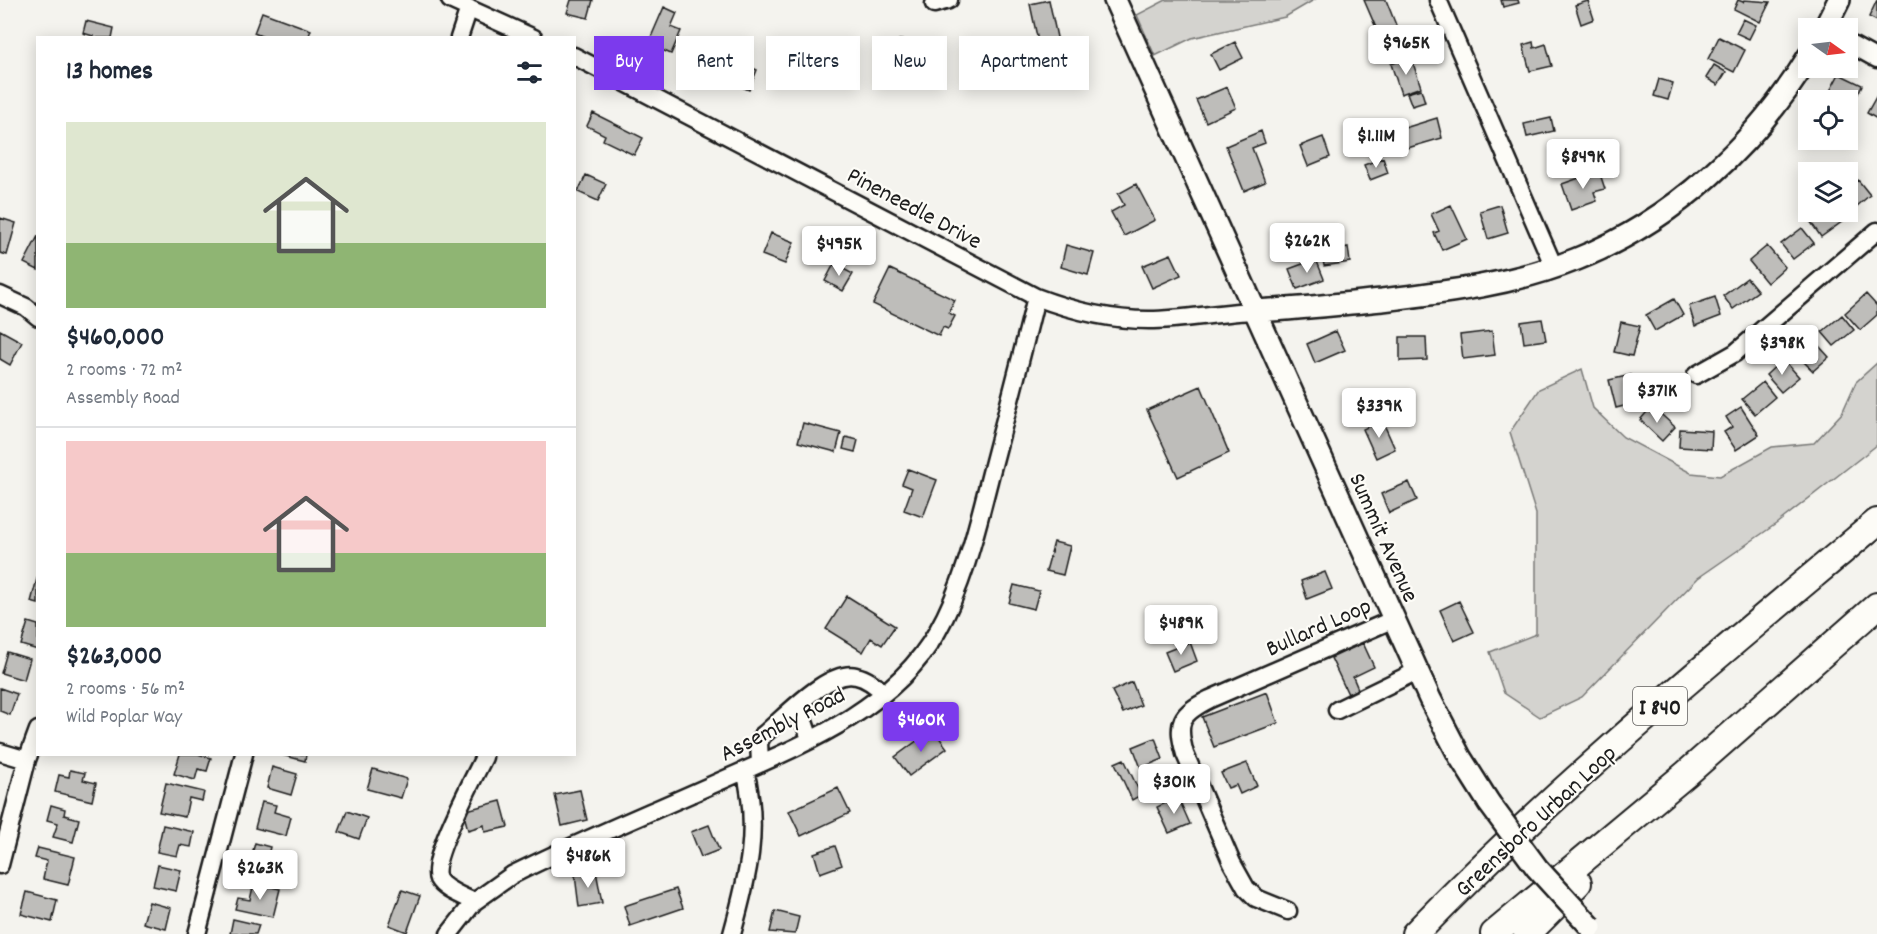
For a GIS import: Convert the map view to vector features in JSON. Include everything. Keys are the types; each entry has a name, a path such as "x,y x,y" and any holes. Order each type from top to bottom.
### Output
{"highway":[{"name":"Greensboro Urban Loop","path":"1415,934 1450,897 1658,708 1877,522"},
{"path":"1494,934 1686,774 1877,606"},
{"path":"1527,934 1686,774"},
{"path":"1404,934 1450,897"}],"main road":[{"name":"Summit Avenue","path":"1115,0 1444,729 1489,802 1537,868 1595,930"},
{"path":"1830,18 1839,0"},
{"path":"1256,311 1344,304 1458,290 1493,284 1579,258 1630,233 1676,202 1720,165 1759,127 1798,75"}],"street":[{"path":"450,0 530,36"},
{"path":"1438,0 1554,267"},
{"path":"460,36 470,8"},
{"path":"1858,49 1877,59"},
{"name":"Pineneedle Drive","path":"576,57 1036,297 1080,311 1125,319 1174,319 1256,311"},
{"path":"1696,375 1735,353 1877,231"},
{"path":"0,295 26,307 36,315"},
{"name":"Assembly Road","path":"449,934 474,902 497,884 536,863 810,739 854,715 884,693 908,671 938,632 959,583 985,498 1036,297"},
{"name":"Bullard Loop","path":"1288,911 1256,898 1246,888 1236,871 1185,754 1180,737 1183,717 1192,708 1209,699 1394,619"},
{"path":"1337,710 1417,671"},
{"path":"732,934 746,884 753,832 752,766 759,742 810,693 839,677 855,675 870,681 884,693"},
{"path":"798,704 810,739"},
{"path":"0,866 27,760 36,735"},
{"path":"0,752 27,760"},
{"path":"197,934 243,756"},
{"path":"474,902 445,886 439,880 436,871 442,847 484,757"}],"shaded area":[{"path":"1166,0 1314,0 1285,17 1192,38 1155,56 1137,15"},
{"path":"1877,363 1877,445 1776,524 1698,578 1582,697 1540,717 1504,693 1490,652 1536,634 1536,514 1510,432 1539,389 1582,369 1593,408 1623,437 1691,473 1720,476 1772,447 1814,443 1842,413 1856,382"}],"building":[{"path":"571,0 593,0 588,18 567,13"},
{"path":"1049,0 1057,36 1037,36 1030,4"},
{"path":"1364,0 1386,0 1398,30 1380,37"},
{"path":"1501,0 1518,0 1519,3 1503,7"},
{"path":"1738,0 1770,2 1760,22 1734,9"},
{"path":"1877,0 1877,21 1869,17"},
{"path":"1588,1 1594,19 1581,24 1575,5"},
{"path":"664,7 677,13 671,27 681,31 679,36 676,36 671,54 664,51 664,36 651,36"},
{"path":"262,12 311,30 309,36 261,36 254,33"},
{"path":"1743,19 1756,25 1749,39 1736,33"},
{"path":"86,21 114,28 112,36 93,36 83,33"},
{"path":"1719,37 1745,50 1734,72 1708,59"},
{"path":"1235,42 1243,58 1219,70 1211,54"},
{"path":"1533,42 1534,48 1546,44 1552,66 1530,71 1523,45"},
{"path":"1411,57 1421,87 1401,94 1391,64"},
{"path":"1714,65 1726,72 1718,85 1706,78"},
{"path":"1837,78 1847,78 1862,85 1858,93 1858,90 1831,90"},
{"path":"1659,79 1673,83 1668,100 1654,96"},
{"path":"1227,87 1236,108 1206,122 1196,100"},
{"path":"1421,89 1425,102 1412,106 1407,93"},
{"path":"1877,98 1877,119 1867,113"},
{"path":"593,113 643,138 634,155 603,140 605,135 587,126"},
{"path":"1437,118 1442,138 1404,149 1398,130"},
{"path":"1551,118 1554,131 1527,137 1524,124"},
{"path":"1261,131 1265,143 1252,148 1265,182 1244,191 1226,146"},
{"path":"1323,137 1330,157 1308,166 1300,146"},
{"path":"1383,158 1388,173 1370,180 1364,165"},
{"path":"1599,171 1605,189 1594,192 1597,201 1571,210 1562,184"},
{"path":"586,175 606,184 598,201 578,192"},
{"path":"1858,180 1870,195 1858,205"},
{"path":"1136,184 1155,220 1124,236 1111,212 1124,205 1118,194"},
{"path":"1451,205 1467,239 1442,250 1434,233 1439,231 1431,214"},
{"path":"1500,205 1508,233 1488,239 1480,211"},
{"path":"0,218 16,223 7,255 0,253"},
{"path":"1811,222 1842,222 1821,237"},
{"path":"1802,228 1814,243 1793,259 1781,244"},
{"path":"771,233 794,242 785,264 762,255"},
{"path":"36,240 36,269 24,263"},
{"path":"1066,245 1094,253 1088,275 1061,267"},
{"path":"1767,246 1785,267 1767,283 1749,261"},
{"path":"1348,247 1350,262 1324,266 1322,252"},
{"path":"1171,254 1181,275 1152,288 1142,266"},
{"path":"1316,259 1324,279 1297,289 1289,269"},
{"path":"834,264 853,274 843,291 825,281"},
{"path":"890,269 955,300 949,313 955,316 948,329 943,327 939,336 873,304"},
{"path":"1747,278 1758,291 1733,309 1723,296"},
{"path":"1866,294 1877,306 1877,315 1860,330 1845,313"},
{"path":"1715,297 1721,316 1695,326 1689,306"},
{"path":"1674,299 1683,315 1655,331 1646,315"},
{"path":"1842,315 1854,330 1834,346 1822,332"},
{"path":"1542,319 1546,340 1524,343 1521,322"},
{"path":"1621,322 1640,326 1632,356 1614,352"},
{"path":"0,330 22,342 10,365 0,359"},
{"path":"1336,331 1345,350 1315,363 1307,344"},
{"path":"1492,331 1495,355 1463,359 1460,335"},
{"path":"1809,335 1829,357 1813,371 1792,350"},
{"path":"1400,337 1426,337 1427,360 1400,361"},
{"path":"1783,359 1799,377 1781,392 1766,375"},
{"path":"1631,375 1634,388 1648,384 1651,399 1616,408 1609,380"},
{"path":"1763,382 1775,397 1755,414 1742,399"},
{"path":"1201,386 1229,453 1178,477 1147,410"},
{"path":"1652,406 1675,427 1662,441 1640,420"},
{"path":"1741,407 1759,435 1736,450 1724,432 1732,427 1726,417"},
{"path":"1382,420 1395,449 1376,458 1363,429"},
{"path":"803,423 841,433 836,452 798,442"},
{"path":"1680,429 1712,431 1711,449 1679,447"},
{"path":"846,437 858,440 855,452 843,449"},
{"path":"908,469 937,480 923,517 904,510 912,488 902,484"},
{"path":"1409,482 1417,500 1389,513 1381,494"},
{"path":"1054,542 1070,546 1063,575 1046,571"},
{"path":"1325,572 1332,589 1307,599 1301,581"},
{"path":"36,583 36,603 31,602"},
{"path":"1014,585 1039,591 1034,609 1009,603"},
{"path":"847,596 895,626 882,645 871,638 863,652 826,629"},
{"path":"1459,601 1474,632 1454,641 1440,610"},
{"path":"28,622 36,624 36,649 21,645"},
{"path":"1190,642 1197,661 1173,671 1165,652"},
{"path":"1363,643 1374,667 1353,677 1358,689 1348,694 1331,658"},
{"path":"7,652 30,659 24,680 1,673"},
{"path":"1132,682 1141,705 1123,713 1112,691"},
{"path":"0,688 17,694 10,715 0,711"},
{"path":"1267,692 1278,723 1214,747 1202,717"},
{"path":"933,729 947,748 909,776 895,757"},
{"path":"1155,738 1163,759 1141,768 1133,747"},
{"path":"179,756 211,758 207,771 198,769 195,780 174,774"},
{"path":"286,756 306,756 305,761"},
{"path":"1124,759 1141,795 1132,800 1115,763"},
{"path":"1247,763 1257,786 1240,794 1236,785 1228,788 1221,773"},
{"path":"272,767 297,774 291,795 267,788"},
{"path":"373,769 407,779 401,798 367,789"},
{"path":"70,770 85,773 83,780 96,783 92,801 55,792 59,775 69,777"},
{"path":"166,783 204,792 202,801 189,798 185,817 159,812"},
{"path":"838,788 850,813 801,836 789,811"},
{"path":"580,790 587,820 562,826 555,795"},
{"path":"1178,797 1190,824 1169,833 1157,807"},
{"path":"501,801 508,827 485,832 484,825 468,830 463,811"},
{"path":"262,802 276,805 274,812 291,817 286,836 255,828"},
{"path":"51,805 65,809 64,815 79,819 73,842 53,837 58,823 47,820"},
{"path":"347,811 367,818 359,839 339,832"},
{"path":"163,825 194,832 191,847 180,845 177,856 157,852"},
{"path":"709,825 719,850 701,857 691,832"},
{"path":"255,843 270,847 268,855 276,857 270,880 247,873"},
{"path":"835,846 842,865 820,873 814,853"},
{"path":"38,848 75,857 68,885 43,879 47,861 35,858"},
{"path":"158,865 181,870 176,891 153,886"},
{"path":"596,871 602,903 579,907 575,875"},
{"path":"254,883 280,889 273,917 235,909 238,898 250,900"},
{"path":"676,889 683,908 630,926 624,906"},
{"path":"402,890 420,896 407,932 389,925"},
{"path":"27,892 57,900 52,922 21,914"},
{"path":"149,902 171,908 166,929 143,923"},
{"path":"775,911 799,917 795,934 770,932"},
{"path":"233,919 259,925 256,934 230,934"}]}
